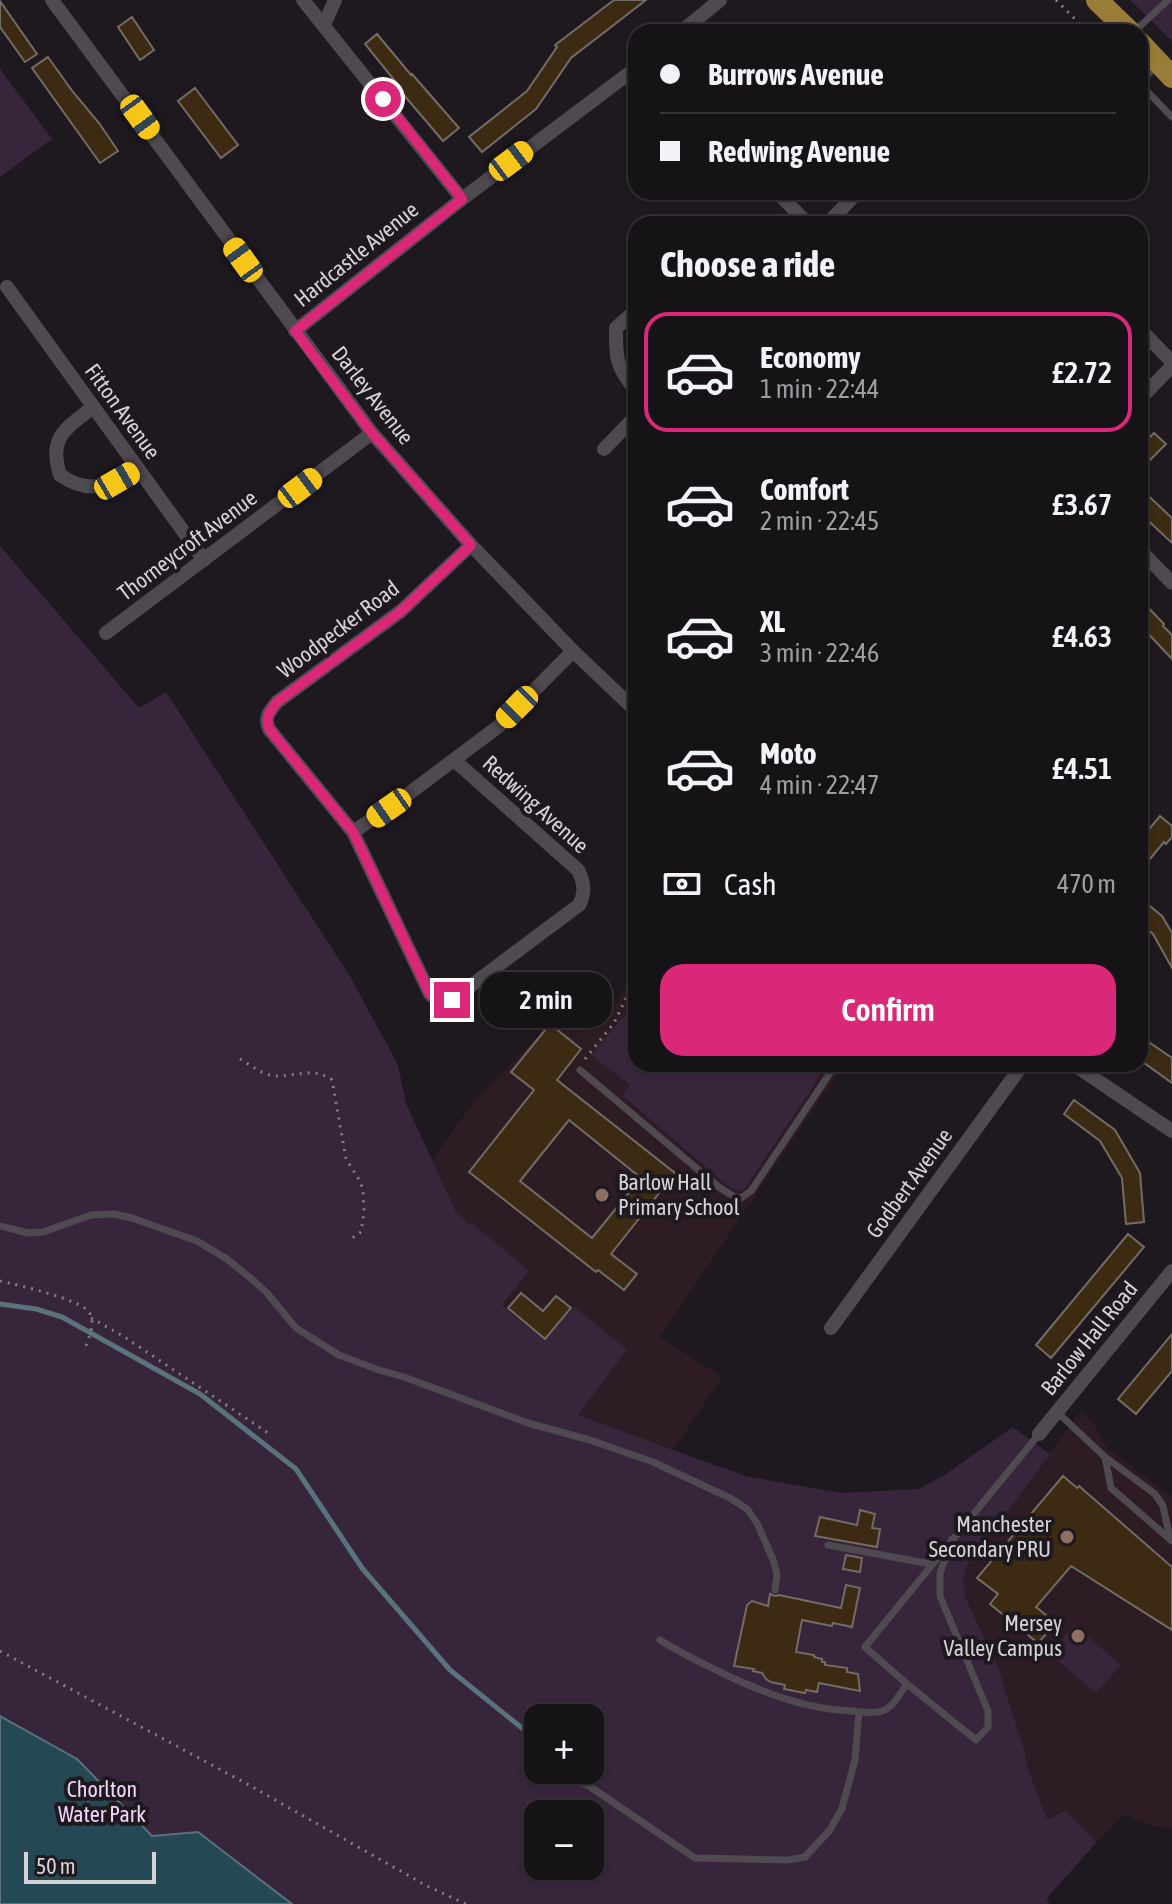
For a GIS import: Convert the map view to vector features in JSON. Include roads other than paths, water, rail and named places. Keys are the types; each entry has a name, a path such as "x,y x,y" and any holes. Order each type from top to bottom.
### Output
{"main road":[{"path":"1097,0 1122,24"},
{"path":"1148,52 1165,70"}],"street":[{"name":"Darley Avenue","path":"52,0 372,433 471,545 628,703"},
{"path":"303,0 462,199"},
{"path":"324,25 335,0"},
{"path":"691,24 720,0"},
{"name":"Hardcastle Avenue","path":"295,331 462,199 628,74"},
{"path":"785,200 800,216"},
{"path":"835,216 850,200"},
{"name":"Fitton Avenue","path":"7,287 204,560"},
{"path":"628,317 616,328 616,351 620,371 628,381"},
{"path":"1148,338 1172,364 1148,390"},
{"path":"93,407 69,426 57,441 55,458 60,475 82,487 98,487 138,469"},
{"path":"604,449 628,424"},
{"name":"Thorneycroft Avenue","path":"106,633 372,433"},
{"name":"Woodpecker Road","path":"353,832 269,729 266,721 268,713 277,702 401,611 471,545"},
{"path":"1148,558 1172,583"},
{"path":"353,832 499,726 573,651"},
{"name":"Redwing Avenue","path":"353,832 430,994 435,998 452,1000 579,905 583,897 583,880 578,870 454,760"},
{"name":"Godbert Avenue","path":"831,1328 1017,1072"},
{"path":"1085,1072 1172,1131"},
{"name":"Barlow Hall Road","path":"1039,1434 1172,1271"}],"lane":[{"path":"1140,24 1168,0"},
{"path":"1148,92 1172,117"},
{"path":"580,1070 720,1188 741,1198 751,1191 831,1072"},
{"path":"0,1226 28,1233 43,1232 91,1215 114,1214 197,1241 227,1259 254,1281 296,1328 339,1355 528,1423 653,1462 730,1498 747,1509 757,1523 774,1562 777,1575 775,1590"},
{"path":"1057,1412 1105,1457 1155,1494 1163,1506 1171,1541"},
{"path":"952,1539 940,1573 940,1596 988,1711 988,1727 976,1740 865,1647 931,1564 1039,1434"},
{"path":"1105,1457 1111,1488 1171,1541"},
{"path":"828,1545 931,1564"},
{"path":"660,1640 683,1655 792,1703 841,1711 881,1712 891,1706 907,1684"},
{"path":"584,1784 695,1858 788,1860 805,1857 830,1830 842,1808 855,1760 859,1712"}],"water":[{"name":"Chorlton Water Park","path":"0,1716 77,1759 152,1836 198,1832 292,1904 0,1904"}],"waterway":[{"path":"0,1304 36,1309 62,1317 200,1394 296,1469 362,1568 450,1670 524,1730"}],"place":[{"name":"Barlow Hall Primary School","path":"602,1195"},
{"name":"Manchester Secondary PRU","path":"1067,1537"},
{"name":"Mersey Valley Campus","path":"1078,1636"}]}
